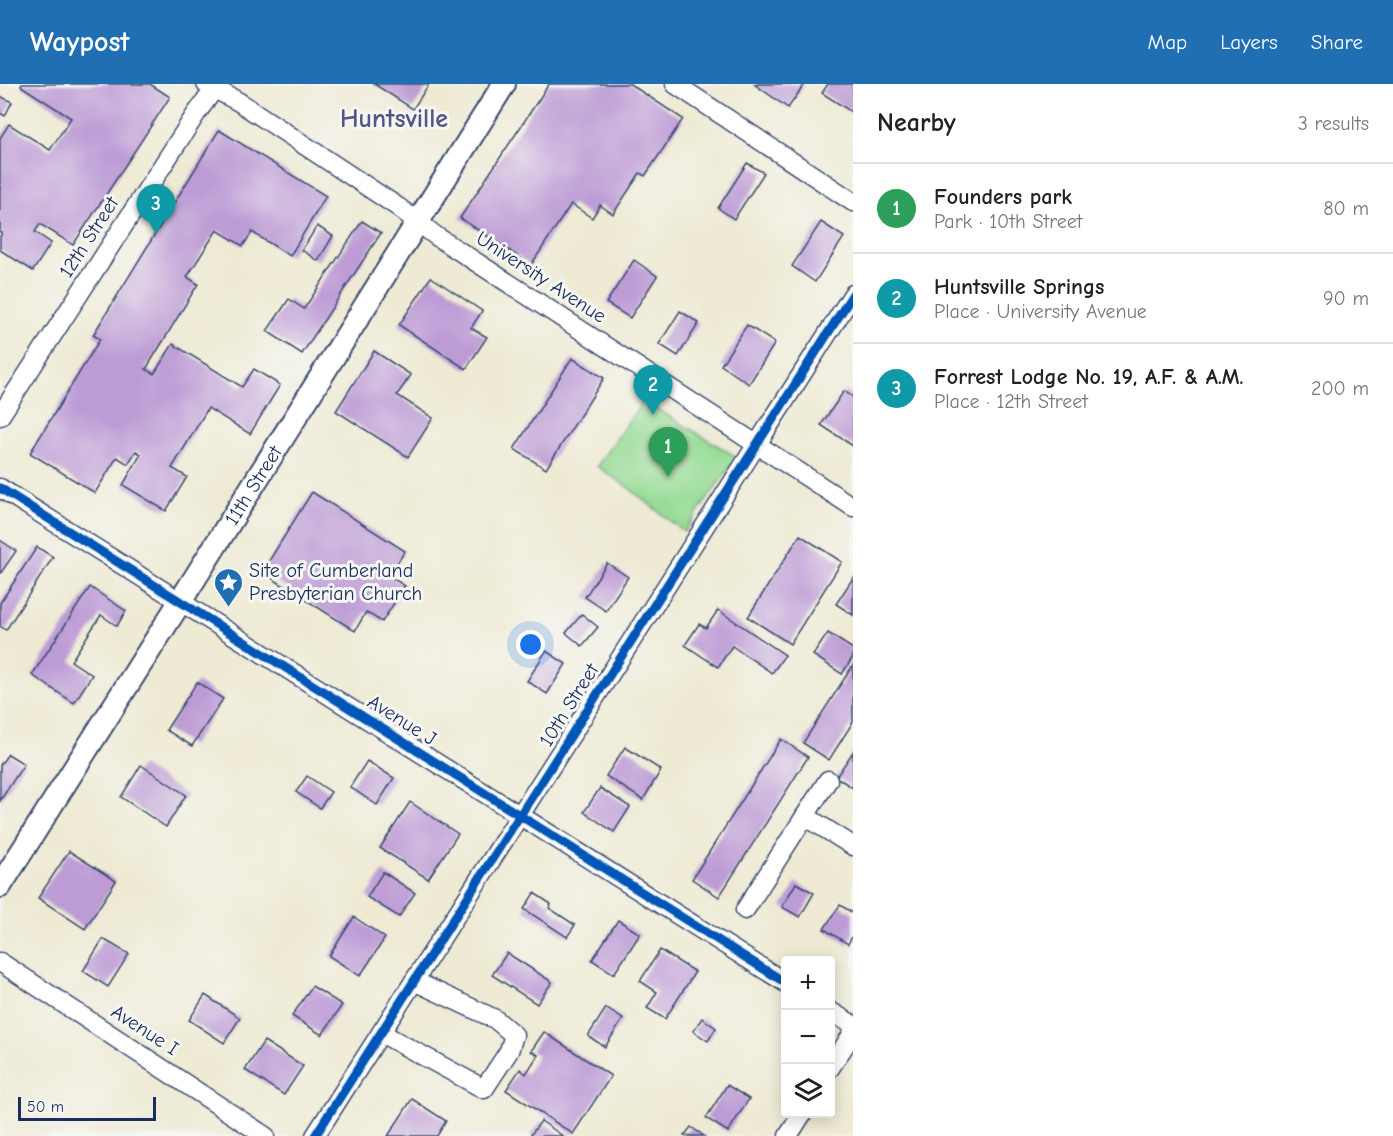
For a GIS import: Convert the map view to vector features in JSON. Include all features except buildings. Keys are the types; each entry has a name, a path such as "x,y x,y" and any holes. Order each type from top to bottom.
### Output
{"main road":[{"name":"11th Street","path":"0,886 504,84"}],"street":[{"path":"675,84 853,202"},
{"name":"University Avenue","path":"213,85 418,221 436,236 853,507"},
{"name":"12th Street","path":"0,416 213,85"},
{"name":"10th Street","path":"315,1136 755,444 853,294"},
{"name":"Avenue J","path":"0,488 781,980"},
{"path":"745,910 828,780"},
{"path":"805,816 853,846"},
{"name":"Avenue I","path":"0,962 265,1136"},
{"path":"381,1033 484,1089 509,1051 514,1035 495,1019 414,981"},
{"path":"835,1014 853,1025"},
{"path":"834,1064 853,1033"},
{"path":"788,1136 799,1118"}],"green space":[{"path":"643,401 737,457 684,532 629,488 597,466"}],"cycle path":[{"path":"315,1136 853,294"},
{"path":"0,488 781,980"}],"place":[{"name":"Forrest Lodge No. 19, A.F. & A.M.","path":"156,234"},
{"name":"Huntsville Springs","path":"653,415"},
{"name":"Founders park","path":"668,477"},
{"name":"Site of Cumberland Presbyterian Church","path":"228,608"}],"district":[{"name":"Huntsville","path":"394,119"}]}
